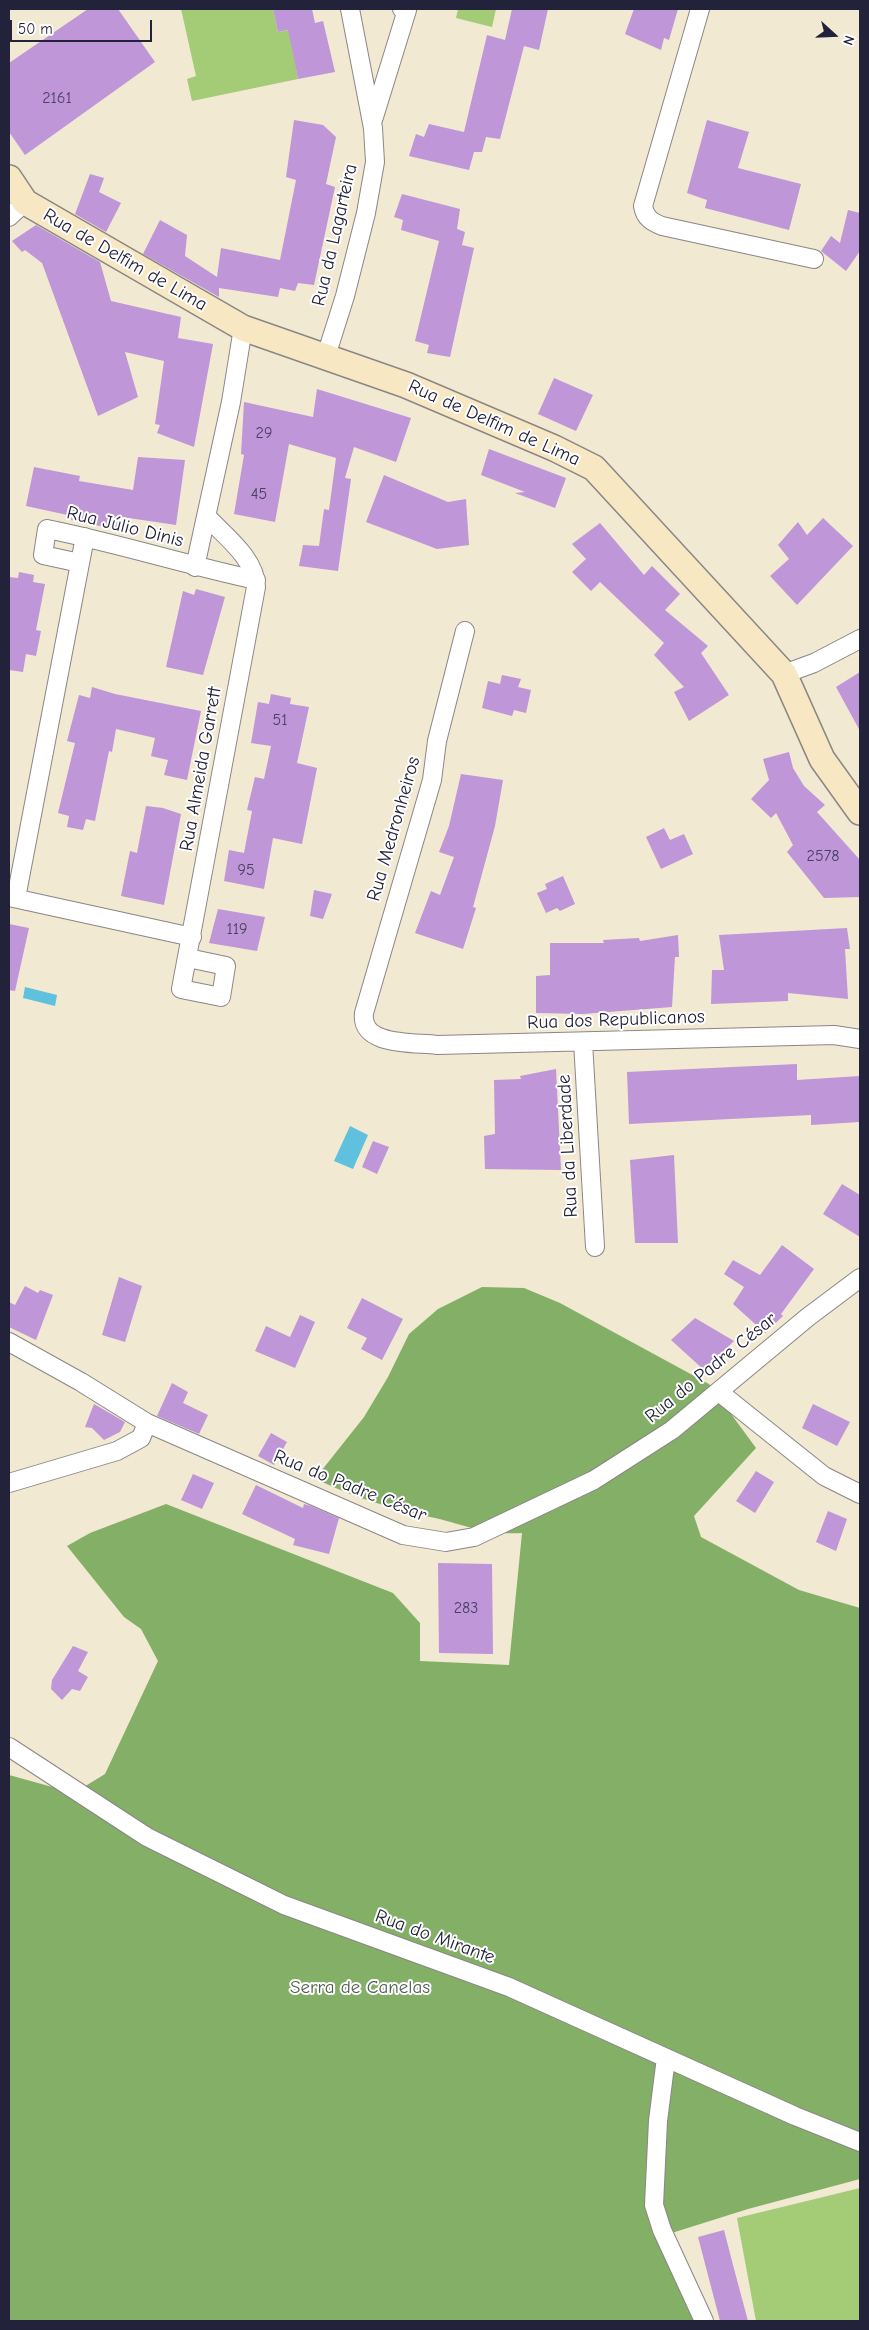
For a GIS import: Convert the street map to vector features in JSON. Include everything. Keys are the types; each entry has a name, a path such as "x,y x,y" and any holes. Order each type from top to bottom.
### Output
{"main road":[{"name":"Rua de Delfim de Lima","path":"9,178 17,210 243,328 406,385 554,448 594,468 784,674 822,759 860,812"}],"street":[{"name":"Rua da Lagarteira","path":"326,356 345,296 371,194 375,162 372,122 350,9"},
{"name":"Rua da Lagarteira","path":"372,122 406,10 402,9"},
{"path":"700,9 643,206 644,214 648,219 662,226 814,259"},
{"path":"195,567 231,402 243,328"},
{"path":"207,517 245,558 256,584"},
{"name":"Rua Júlio Dinis","path":"80,563 43,555 47,529 85,537 256,584"},
{"path":"85,537 15,866 12,897 192,937"},
{"name":"Rua Almeida Garrett","path":"188,958 256,584"},
{"name":"Rua Medronheiros","path":"373,1034 364,1025 364,1013 432,780 437,741 464,631"},
{"path":"784,674 814,663 860,638"},
{"name":"Rua dos Republicanos","path":"373,1034 388,1040 437,1045 834,1034 860,1040"},
{"name":"Rua da Liberdade","path":"583,1042 595,1247"},
{"name":"Rua do Padre César","path":"9,1342 81,1382 148,1423 403,1535 446,1542 488,1531 594,1480 672,1430 808,1317 860,1278"},
{"path":"719,1392 824,1476 860,1494"},
{"path":"9,1483 117,1451 141,1438 148,1423"},
{"name":"Rua do Mirante","path":"9,1747 147,1838 284,1905 509,1987 795,2116 860,2142"},
{"path":"666,2058 658,2121 654,2205 662,2230 704,2321"}],"green space":[{"path":"181,9 273,9 278,32 289,30 298,79 192,101 187,79 196,76"},
{"path":"458,9 496,9 492,27 456,18"},
{"name":"Serra de Canelas","path":"482,1287 524,1288 560,1303 709,1384 756,1448 694,1516 701,1537 799,1590 860,1608 860,2179 748,2209 659,2237 700,2321 9,2321 9,1775 74,1793 105,1774 158,1661 141,1629 124,1617 67,1546 90,1533 166,1504 393,1593 420,1623 420,1661 509,1665 522,1533 487,1531 404,1511 362,1498 318,1480 322,1470 364,1417 388,1377 409,1334 438,1309"},
{"path":"860,2188 860,2321 756,2321 737,2218"}],"water":[{"path":"25,987 57,995 55,1006 23,998"},
{"path":"350,1126 368,1135 353,1169 334,1161"}],"building":[{"path":"88,9 118,9 155,62 25,155 9,132 9,63"},
{"path":"273,9 312,9 315,23 323,21 335,72 298,79 288,30 278,32"},
{"path":"512,9 548,9 539,50 524,46 500,139 486,137 482,152 474,152 469,170 409,156 416,134 424,137 429,124 464,132 487,35 505,40"},
{"path":"634,9 678,9 669,40 664,38 661,50 625,34"},
{"path":"294,120 323,125 336,137 326,184 335,187 314,285 298,283 295,291 280,288 278,297 219,288 219,297 143,254 160,220 187,235 185,256 217,277 221,248 280,260 296,180 286,177"},
{"path":"707,120 749,132 738,168 801,184 789,230 705,208 707,200 687,193"},
{"path":"90,174 104,178 99,192 121,203 106,232 75,214"},
{"path":"402,194 460,209 457,229 465,232 462,245 474,248 450,357 427,353 429,345 415,341 439,241 401,230 403,220 394,217"},
{"path":"848,210 860,213 860,251 846,271 821,251 831,236 840,243"},
{"path":"36,225 100,262 111,301 181,317 178,338 213,344 194,447 157,433 160,425 155,424 164,361 125,352 138,397 98,416 42,263 25,250 22,252 12,241"},
{"path":"554,378 593,395 576,431 538,414"},
{"path":"317,389 411,418 396,462 354,447 345,478 351,479 338,571 299,566 303,545 319,546 324,509 329,510 336,458 289,444 275,522 234,514 244,455 241,454 244,402 313,417"},
{"path":"489,449 566,478 555,508 515,493 525,492 481,475"},
{"path":"138,457 185,460 176,525 122,517 119,530 71,520 72,516 26,506 34,467 80,476 79,481 133,490"},
{"path":"384,475 448,502 466,499 469,545 437,549 366,522"},
{"path":"823,518 853,546 797,605 770,576 789,559 778,545 798,522 807,535"},
{"path":"600,523 644,575 652,566 680,594 665,610 708,646 701,653 729,695 689,721 674,692 684,687 654,655 664,643 600,582 591,591 572,572 586,559 572,544"},
{"path":"19,572 34,575 33,582 45,584 36,630 41,631 36,656 26,654 23,672 9,670 9,577 18,578"},
{"path":"196,589 225,597 203,675 166,667 183,591 194,595"},
{"path":"860,672 860,731 836,687"},
{"path":"502,675 521,679 518,687 531,690 526,713 514,710 512,716 482,708 488,681 500,684"},
{"path":"92,687 115,694 201,711 187,780 164,775 168,760 151,756 155,738 116,729 112,752 109,751 95,821 86,819 83,830 67,827 69,816 58,813 75,743 67,741 79,695 90,698"},
{"path":"271,694 291,698 290,704 309,707 297,763 317,768 302,844 273,838 264,889 224,881 229,850 244,853 252,811 247,810 255,777 264,779 271,746 251,743 258,702 269,704"},
{"path":"789,752 793,768 804,786 825,805 817,812 860,860 860,897 824,898 787,852 793,845 776,813 771,818 751,799 769,780 763,759"},
{"path":"461,774 503,780 495,826 473,907 476,908 463,949 415,933 431,891 440,895 454,857 439,852 449,826"},
{"path":"146,806 163,808 181,814 164,905 121,896 130,851 137,853"},
{"path":"664,828 670,840 684,834 693,854 661,869 646,837"},
{"path":"563,876 575,904 560,911 557,908 546,913 537,893 547,889 545,884"},
{"path":"314,890 332,894 323,919 310,916"},
{"path":"218,909 265,917 257,951 209,943"},
{"path":"9,924 29,928 15,991 9,990"},
{"path":"847,928 850,949 845,949 848,999 788,993 788,1001 711,1004 712,970 724,970 719,935"},
{"path":"678,935 679,957 675,957 672,1007 583,1014 536,1013 536,976 550,975 550,943 604,943 603,940 639,938 640,941"},
{"path":"797,1064 797,1080 860,1076 860,1122 811,1125 811,1115 629,1124 627,1072"},
{"path":"556,1069 561,1170 485,1169 484,1136 495,1134 494,1080 521,1079 520,1076"},
{"path":"373,1141 389,1147 377,1174 362,1167"},
{"path":"674,1155 678,1243 635,1243 630,1160"},
{"path":"842,1184 860,1195 860,1237 823,1214"},
{"path":"782,1245 814,1269 781,1314 783,1316 765,1333 733,1304 744,1287 724,1274 733,1260 760,1275"},
{"path":"119,1277 142,1286 125,1342 102,1335"},
{"path":"25,1286 38,1293 40,1290 53,1295 36,1340 9,1327 9,1302 15,1305"},
{"path":"362,1298 403,1319 382,1360 361,1349 367,1338 347,1328"},
{"path":"300,1315 315,1322 295,1368 255,1351 266,1326 290,1337"},
{"path":"695,1318 734,1341 704,1370 671,1340"},
{"path":"172,1383 188,1392 183,1403 208,1415 199,1434 157,1416"},
{"path":"94,1404 125,1422 120,1432 104,1440 92,1428 85,1427"},
{"path":"813,1404 850,1422 837,1446 802,1428"},
{"path":"271,1433 287,1442 274,1465 258,1456"},
{"path":"756,1471 774,1482 755,1513 736,1501"},
{"path":"193,1474 214,1483 202,1509 181,1500"},
{"path":"256,1485 303,1508 304,1504 339,1518 329,1554 293,1545 295,1539 242,1514"},
{"path":"828,1511 847,1519 836,1551 816,1542"},
{"path":"438,1563 492,1564 493,1654 439,1653"},
{"path":"73,1646 88,1652 78,1671 88,1677 80,1691 72,1689 62,1700 51,1689 52,1680"},
{"path":"724,2230 748,2321 720,2321 698,2237"}]}
